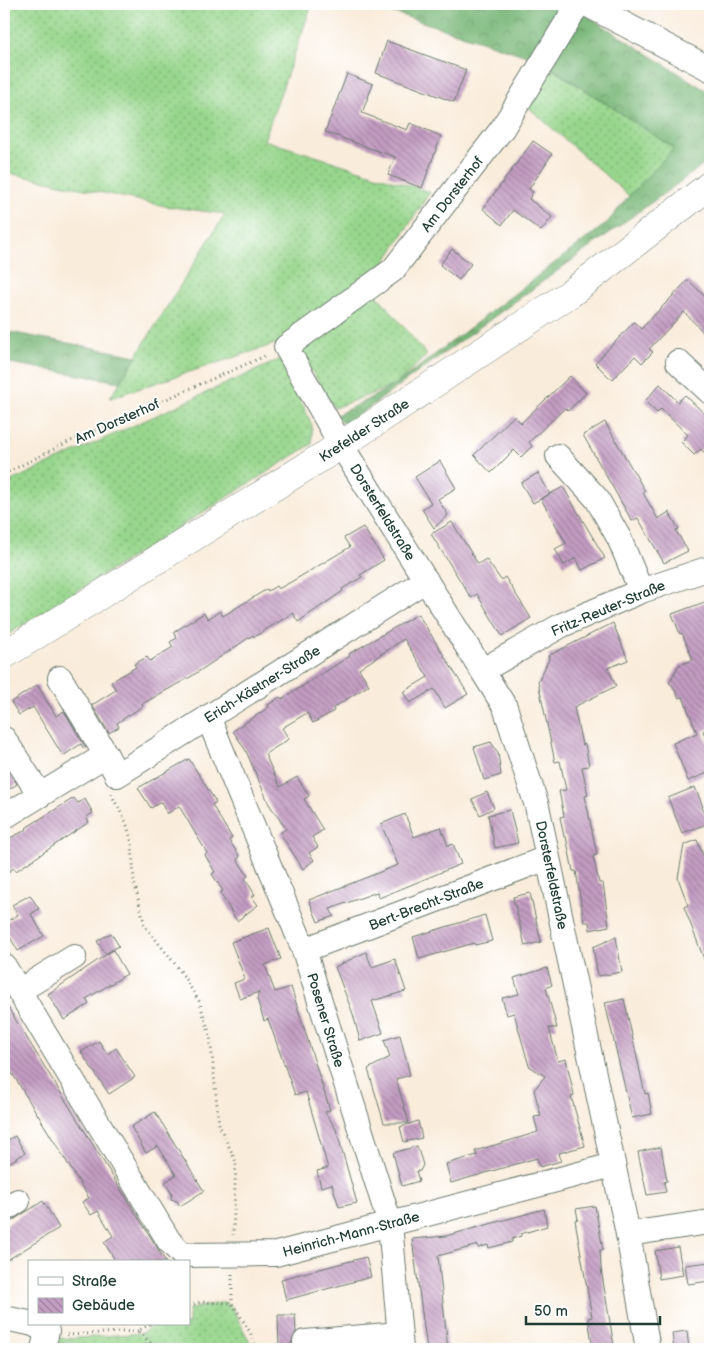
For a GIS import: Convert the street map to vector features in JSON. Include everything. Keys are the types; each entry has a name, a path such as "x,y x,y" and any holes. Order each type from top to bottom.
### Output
{"main road":[{"name":"Krefelder Straße","path":"4,655 341,445 572,294 710,185"}],"street":[{"name":"Am Dorsterhof","path":"286,347 393,270 502,130 578,4"},
{"path":"586,4 710,69"},
{"path":"286,347 341,445"},
{"path":"678,362 710,392"},
{"name":"Dorsterfeldstraße","path":"341,445 505,707 523,759 537,806 628,1234 648,1349"},
{"path":"558,456 597,499 619,538 641,591"},
{"name":"Fritz-Reuter-Straße","path":"483,670 562,625 641,591 710,568"},
{"name":"Erich-Kästner-Straße","path":"60,678 117,775 426,580"},
{"name":"Posener Straße","path":"208,717 304,950 390,1224 400,1342 305,1342"},
{"path":"4,739 40,795"},
{"path":"4,817 106,755"},
{"name":"Bert-Brecht-Straße","path":"304,950 548,858"},
{"path":"19,991 74,957"},
{"name":"Heinrich-Mann-Straße","path":"4,966 169,1241 183,1255 276,1254 613,1165"},
{"path":"628,1234 710,1222"},
{"path":"4,1318 38,1332"}],"path":[{"name":"Am Dorsterhof","path":"4,474 64,444 286,347"},
{"path":"110,787 111,795 126,822 132,843 134,882 144,926 179,970 199,1001 210,1035 219,1125 236,1162 232,1303 250,1332 257,1349"},
{"path":"190,1306 201,1302 232,1303"},
{"path":"38,1332 66,1335 138,1332 147,1326"},
{"path":"138,1332 158,1349"}],"green space":[{"path":"4,4 312,4 264,140 430,192 385,262 281,342 110,398 225,214 165,206 4,172"},
{"path":"367,4 553,4 559,19 539,60"},
{"path":"580,11 710,93 710,160 345,425 335,416 395,385 607,223 629,196 674,148 544,63"},
{"path":"540,61 675,148 629,196 518,98"},
{"path":"372,289 427,355 395,385 334,408 299,350"},
{"path":"4,331 137,356 120,382 4,362"},
{"path":"281,359 312,425 312,444 4,637 4,484"},
{"path":"225,1302 232,1307 253,1349 83,1349 53,1342 54,1337 66,1339 142,1333 153,1326 190,1326 190,1309"}],"building":[{"path":"387,41 466,70 454,102 376,73"},
{"path":"347,74 373,84 362,113 407,130 410,123 441,136 422,188 388,175 395,157 325,132"},
{"path":"533,141 552,154 529,189 533,192 529,199 552,217 541,231 513,210 502,225 483,209"},
{"path":"452,249 471,264 459,280 440,265"},
{"path":"688,280 710,301 710,339 684,312 649,349 653,352 642,363 635,356 612,380 595,363 634,322 641,329"},
{"path":"570,376 586,393 568,411 565,408 529,442 532,446 521,457 514,450 491,473 474,455 514,416 521,423"},
{"path":"660,384 678,402 685,395 710,419 710,459 701,449 694,455 681,442 688,435 661,409 657,413 645,401"},
{"path":"605,422 645,491 643,493 658,519 669,512 679,530 676,531 688,551 664,563 638,518 632,521 583,435"},
{"path":"440,461 456,488 438,499 448,515 434,528 422,509 431,503 415,477"},
{"path":"538,473 550,494 533,503 521,483"},
{"path":"563,487 605,558 582,570 576,558 564,565 555,549 566,543 541,499"},
{"path":"452,522 478,564 486,559 501,580 505,577 531,618 502,636 477,594 471,598 431,534"},
{"path":"363,527 384,560 360,575 362,577 342,589 343,591 298,622 293,613 254,637 253,635 192,676 142,704 143,706 117,723 119,727 109,733 92,705 116,690 111,682 136,667 134,664 147,657 150,661 173,647 170,642 177,638 174,632 204,613 208,619 220,611 223,616 267,589 268,591 276,586 278,589 350,547 344,538"},
{"path":"710,600 710,654 705,656 710,668 710,728 703,731 710,750 710,772 688,781 673,743 697,733 683,697 679,698 673,686 669,683 679,665 693,660 672,614"},
{"path":"418,614 468,694 445,708 434,689 410,703 403,692 428,677 404,639 359,669 369,685 333,708 334,711 313,723 307,713 282,728 289,739 265,754 280,787 297,777 309,796 304,799 323,830 312,837 318,847 309,853 314,860 303,869 280,833 286,829 269,804 246,751 233,731 269,707 268,705 280,697 282,699 350,656 349,654"},
{"path":"613,623 628,660 608,668 616,686 574,707 582,745 585,744 589,766 582,767 588,795 585,796 597,855 593,856 599,883 603,883 609,926 590,930 589,922 584,922 576,871 573,871 566,837 564,837 560,817 564,816 559,791 566,790 560,761 555,762 538,682 549,659 548,656"},
{"path":"37,685 56,716 64,711 86,748 84,749 81,744 63,756 33,707 19,715 11,702"},
{"path":"491,742 498,753 501,775 484,780 474,747"},
{"path":"189,759 216,802 212,805 232,838 229,840 240,857 237,859 248,876 245,878 255,895 252,897 258,905 237,921 220,893 223,891 212,874 215,872 205,855 207,853 179,806 167,814 161,802 151,808 138,788"},
{"path":"4,764 17,784 4,793"},
{"path":"695,787 703,807 701,808 710,823 682,833 668,798"},
{"path":"487,792 494,808 480,815 472,799"},
{"path":"74,798 78,803 85,799 93,813 86,817 89,822 16,871 14,868 4,875 4,841 26,830 27,827"},
{"path":"510,810 518,843 495,848 488,815"},
{"path":"405,814 414,837 441,827 448,846 453,844 461,864 379,898 377,892 330,909 334,916 318,922 309,900 398,865 381,824"},
{"path":"697,840 710,873 709,972 684,907 688,905 678,878 684,845"},
{"path":"530,893 541,942 525,946 513,897"},
{"path":"30,895 39,909 31,914 44,936 18,951 4,927 4,923 18,915 12,905"},
{"path":"485,915 492,941 475,945 474,943 419,959 413,937"},
{"path":"269,928 281,959 265,965 275,992 291,987 330,1110 325,1112 336,1129 357,1203 339,1207 332,1184 321,1187 317,1171 328,1168 306,1092 295,1095 268,1019 264,1021 257,999 259,992 240,999 234,983 245,979 231,942"},
{"path":"111,933 119,946 105,954 97,941"},
{"path":"616,937 622,972 598,976 593,947"},
{"path":"113,950 127,974 86,999 89,1004 64,1020 48,994"},
{"path":"366,952 372,967 395,959 406,991 372,1001 383,1033 360,1041 353,1014 335,967"},
{"path":"547,968 552,985 546,988 557,1028 549,1028 558,1061 566,1059 574,1095 571,1096 585,1146 559,1153 561,1161 540,1167 537,1158 451,1183 446,1164 477,1155 475,1151 538,1132 534,1117 541,1116 534,1090 545,1076 529,1066 514,1013 507,1015 502,998 519,994 514,978"},
{"path":"624,999 645,1094 648,1093 652,1114 632,1118 605,1003"},
{"path":"4,1001 165,1260 115,1260 104,1242 113,1236 98,1211 91,1215 82,1202 89,1198 4,1060"},
{"path":"400,1035 410,1075 396,1079 409,1123 384,1123 368,1069 390,1057 384,1040"},
{"path":"99,1041 107,1054 116,1048 135,1077 109,1094 81,1052"},
{"path":"155,1112 204,1191 180,1206 177,1201 171,1199 172,1194 165,1182 176,1175 158,1146 146,1153 131,1127"},
{"path":"418,1121 422,1138 404,1142 400,1127"},
{"path":"15,1136 25,1153 4,1166 4,1142"},
{"path":"417,1146 423,1165 420,1171 416,1171 419,1181 402,1186 393,1153"},
{"path":"661,1147 667,1181 664,1182 666,1192 647,1195 638,1152"},
{"path":"43,1201 59,1228 4,1262 4,1226"},
{"path":"595,1206 603,1250 600,1250 601,1269 614,1346 593,1349 588,1318 592,1317 575,1220 578,1219 576,1209"},
{"path":"544,1209 547,1226 521,1234 521,1236 512,1239 512,1242 489,1248 488,1245 478,1248 478,1245 438,1256 448,1349 427,1349 412,1239 446,1236"},
{"path":"678,1247 683,1275 659,1279 655,1251"},
{"path":"366,1257 371,1277 286,1300 281,1279"},
{"path":"710,1262 710,1281 688,1284 685,1265"},
{"path":"278,1315 295,1315 296,1332 291,1343 293,1349 279,1349"},
{"path":"687,1331 689,1349 674,1349 672,1333"}]}
